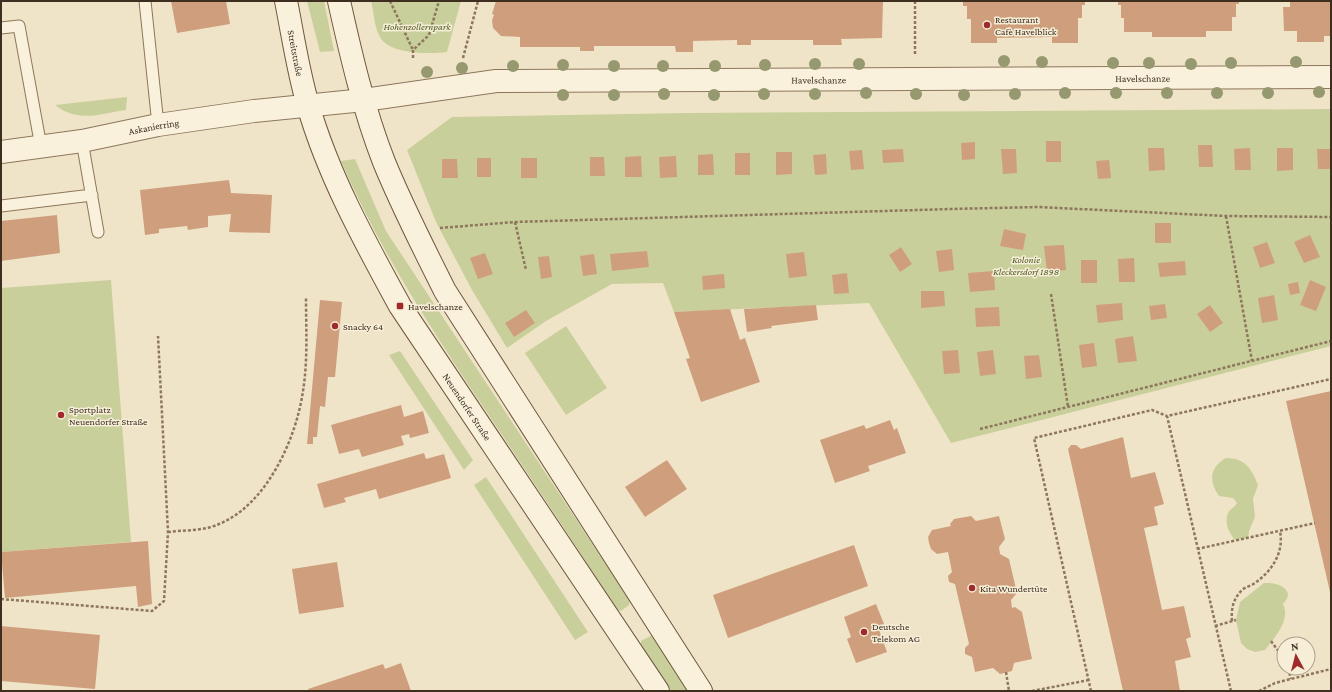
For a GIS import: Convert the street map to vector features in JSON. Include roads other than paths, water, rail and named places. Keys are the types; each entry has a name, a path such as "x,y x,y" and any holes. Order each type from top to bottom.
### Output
{"main road":[{"name":"Streitstraße","path":"286,1 308,105"},
{"path":"339,1 352,58 384,162 414,229 445,291 701,691"},
{"name":"Havelschanze","path":"308,105 364,100 496,81 1331,76"},
{"name":"Askanierring","path":"1,152 82,141 158,125 308,105"},
{"name":"Neuendorfer Straße","path":"308,105 328,160 354,216 400,306 658,691"}],"lane":[{"path":"145,1 158,125"},
{"path":"1,28 19,26 41,147"},
{"path":"82,141 98,232"},
{"path":"1,206 92,195"}],"place":[{"name":"Restaurant Cafè Havelblick","path":"987,25"},
{"name":"Havelschanze","path":"400,306"},
{"name":"Snacky 64","path":"335,326"},
{"name":"Sportplatz Neuendorfer Straße","path":"61,415"},
{"name":"Kita Wundertüte","path":"972,588"},
{"name":"Deutsche Telekom AG","path":"864,632"}],"park label":[{"name":"Hohenzollernpark","path":"417,26"},
{"name":"Kolonie Kleckersdorf 1898","path":"1026,264"}]}
